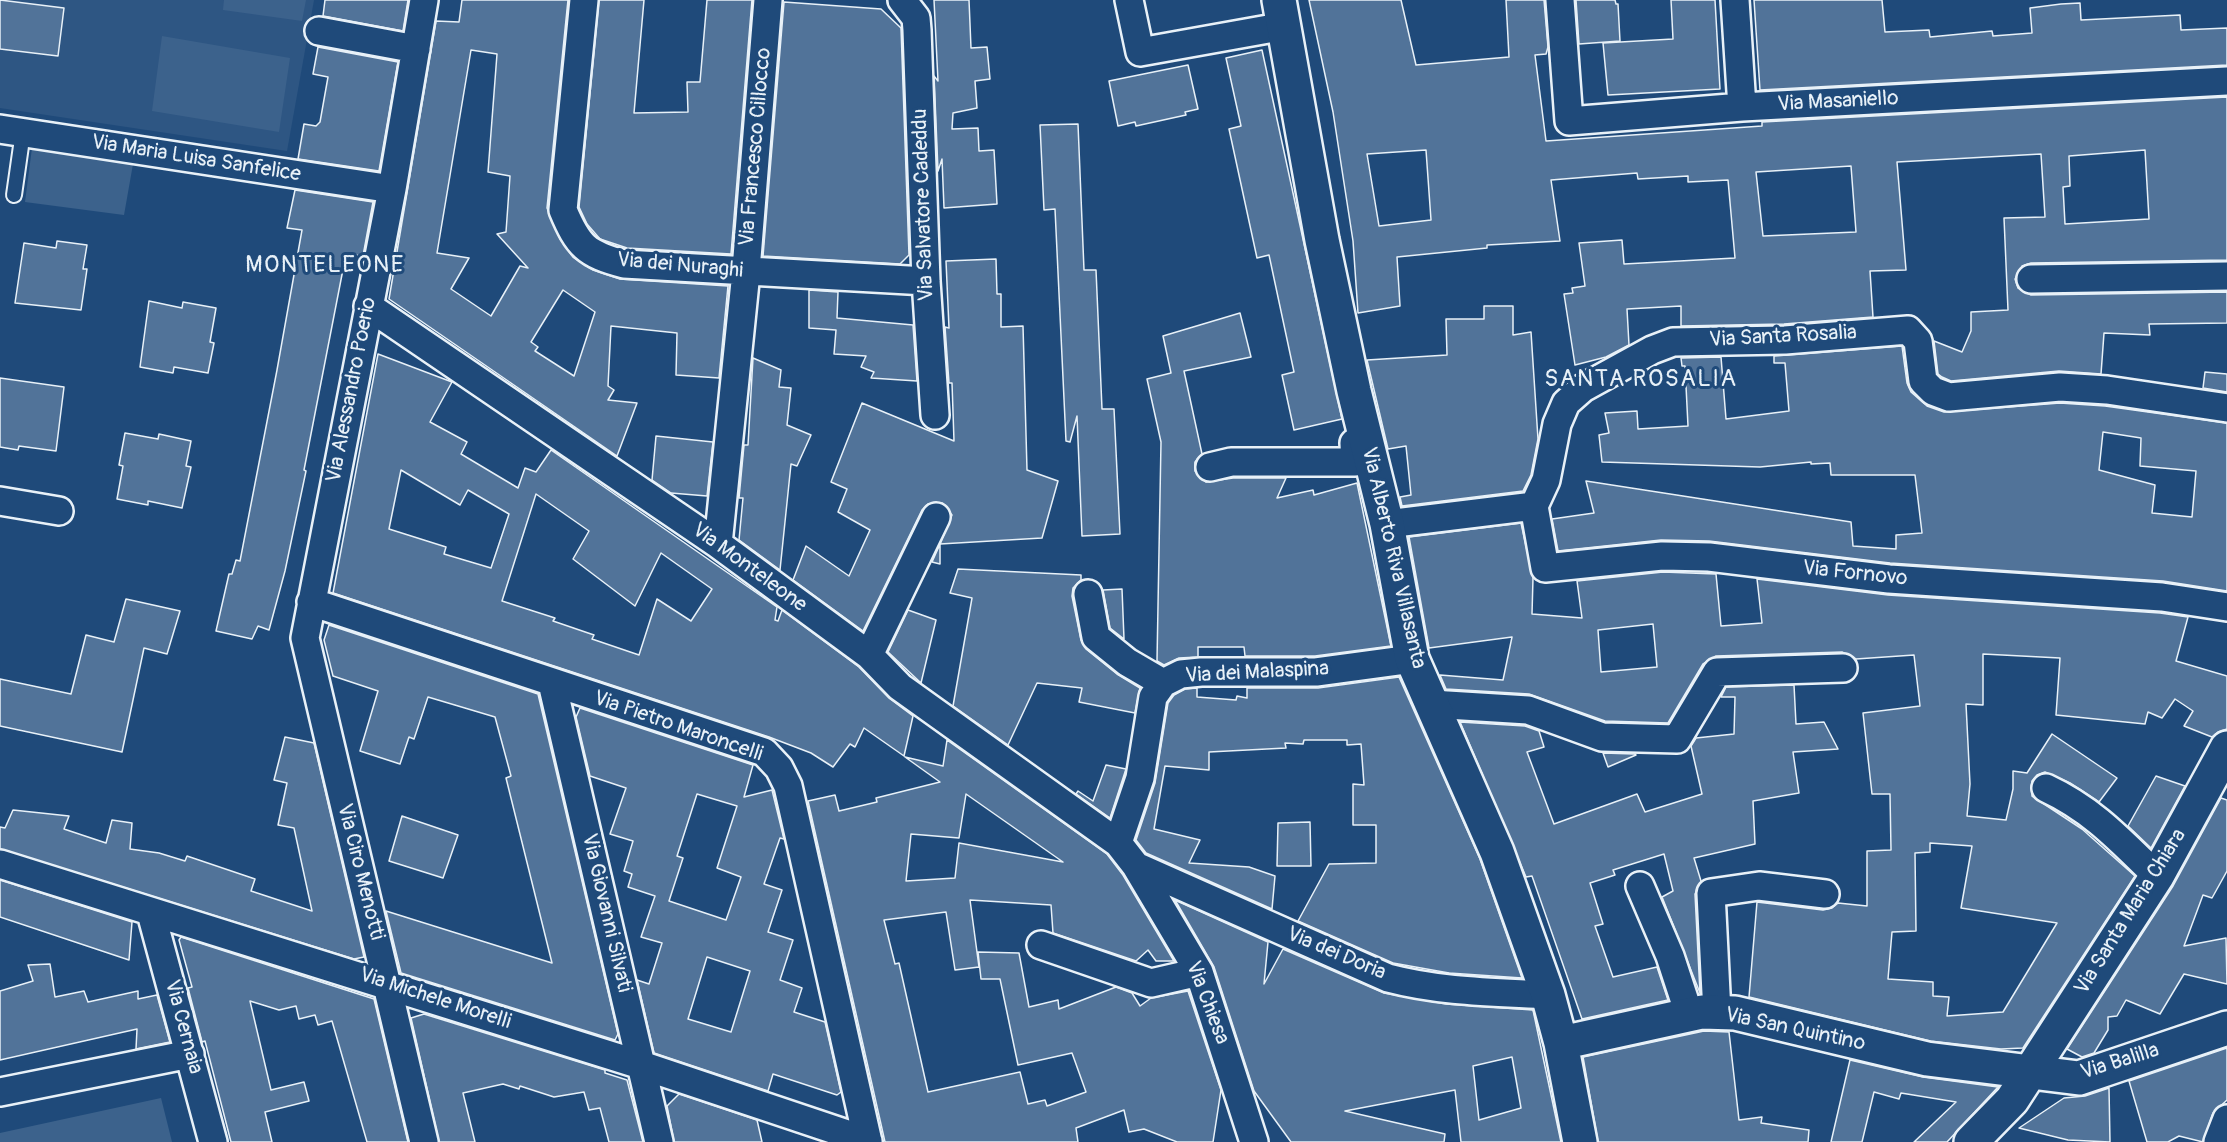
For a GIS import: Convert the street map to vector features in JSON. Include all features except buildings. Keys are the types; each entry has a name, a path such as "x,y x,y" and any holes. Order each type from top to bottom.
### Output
{"street":[{"name":"Via Alessandro Poerio","path":"311,602 392,189 424,0"},
{"name":"Via dei Nuraghi","path":"584,0 563,210 573,234 596,256 624,264 926,281"},
{"name":"Via Francesco Cillocco","path":"718,544 746,272 768,0"},
{"name":"Via Salvatore Cadeddu","path":"902,0 916,18 917,30 926,281 935,414"},
{"name":"Via Alberto Riva Villasanta","path":"1130,0 1140,52 1282,13 1322,240 1387,524 1412,659 1497,852 1548,995 1561,1043 1580,1142"},
{"name":"Via Masaniello","path":"1560,0 1569,121 1742,106 2227,81"},
{"path":"1735,0 1742,106"},
{"path":"319,31 416,49"},
{"name":"Via Maria Luisa Sanfelice","path":"12,130 392,189"},
{"path":"2031,279 2227,276"},
{"name":"Via Monteleone","path":"369,306 718,544 869,655 900,687 1118,843"},
{"name":"Via Santa Rosalia","path":"1534,507 1546,480 1557,424 1566,403 1583,388 1652,350 1673,342 1785,340 1908,330 1917,341 1923,381 1933,391 1949,397 2060,387 2108,390 2227,408"},
{"path":"1210,468 1231,462 1354,462 1354,442 1367,443"},
{"path":"0,501 59,511"},
{"path":"1387,524 1534,507"},
{"name":"Via Fornovo","path":"1534,507 1545,568 1662,556 1709,557 1889,579 2162,597 2227,607"},
{"path":"869,655 936,517"},
{"path":"1088,594 1087,638 1163,683"},
{"name":"Via Pietro Maroncelli","path":"311,602 764,752 779,768 788,786 868,1142"},
{"name":"Via Ciro Menotti","path":"311,602 305,638 312,674 424,1142"},
{"name":"Via dei Malaspina","path":"1118,843 1140,778 1153,697 1163,683 1181,674 1201,672 1316,672 1412,659"},
{"path":"1431,704 1528,710 1602,737 1677,739 1717,672 1843,668"},
{"name":"Via Giovanni Silvati","path":"552,683 659,1142"},
{"name":"Via Santa Maria Chiara","path":"2030,1072 2157,876 2227,748"},
{"path":"2046,788 2075,801 2097,818 2157,876"},
{"name":"Via Chiesa","path":"1118,843 1136,866 1199,972 1254,1142"},
{"name":"Via Michele Morelli","path":"0,864 641,1065 868,1142"},
{"name":"Via dei Doria","path":"1136,866 1388,978 1417,986 1548,995"},
{"path":"1640,886 1670,956 1703,1013"},
{"path":"1703,1013 1716,952 1711,893 1759,886 1825,894"},
{"name":"Via Cernaia","path":"151,913 213,1142"},
{"path":"1041,945 1151,983 1199,972"},
{"name":"Via San Quintino","path":"1561,1043 1703,1013 1735,1013 1927,1059 2030,1072"},
{"name":"Via Balilla","path":"2030,1072 2079,1078 2227,1028"},
{"path":"0,1092 190,1054"},
{"path":"1971,1142 2012,1100 2030,1072"},
{"path":"2218,1142 2227,1119"}],"lane":[{"path":"12,130 14,195"}],"shaded area":[{"path":"0,0 314,0 287,151 0,108"},
{"path":"224,0 306,0 302,21 223,10"},
{"path":"162,36 290,58 279,132 152,111"},
{"path":"32,148 133,164 124,215 25,202"},
{"path":"161,1098 172,1142 0,1142 0,1133"}],"district":[{"name":"MONTELEONE","path":"325,266"},
{"name":"SANTA ROSALIA","path":"1641,380"}]}
